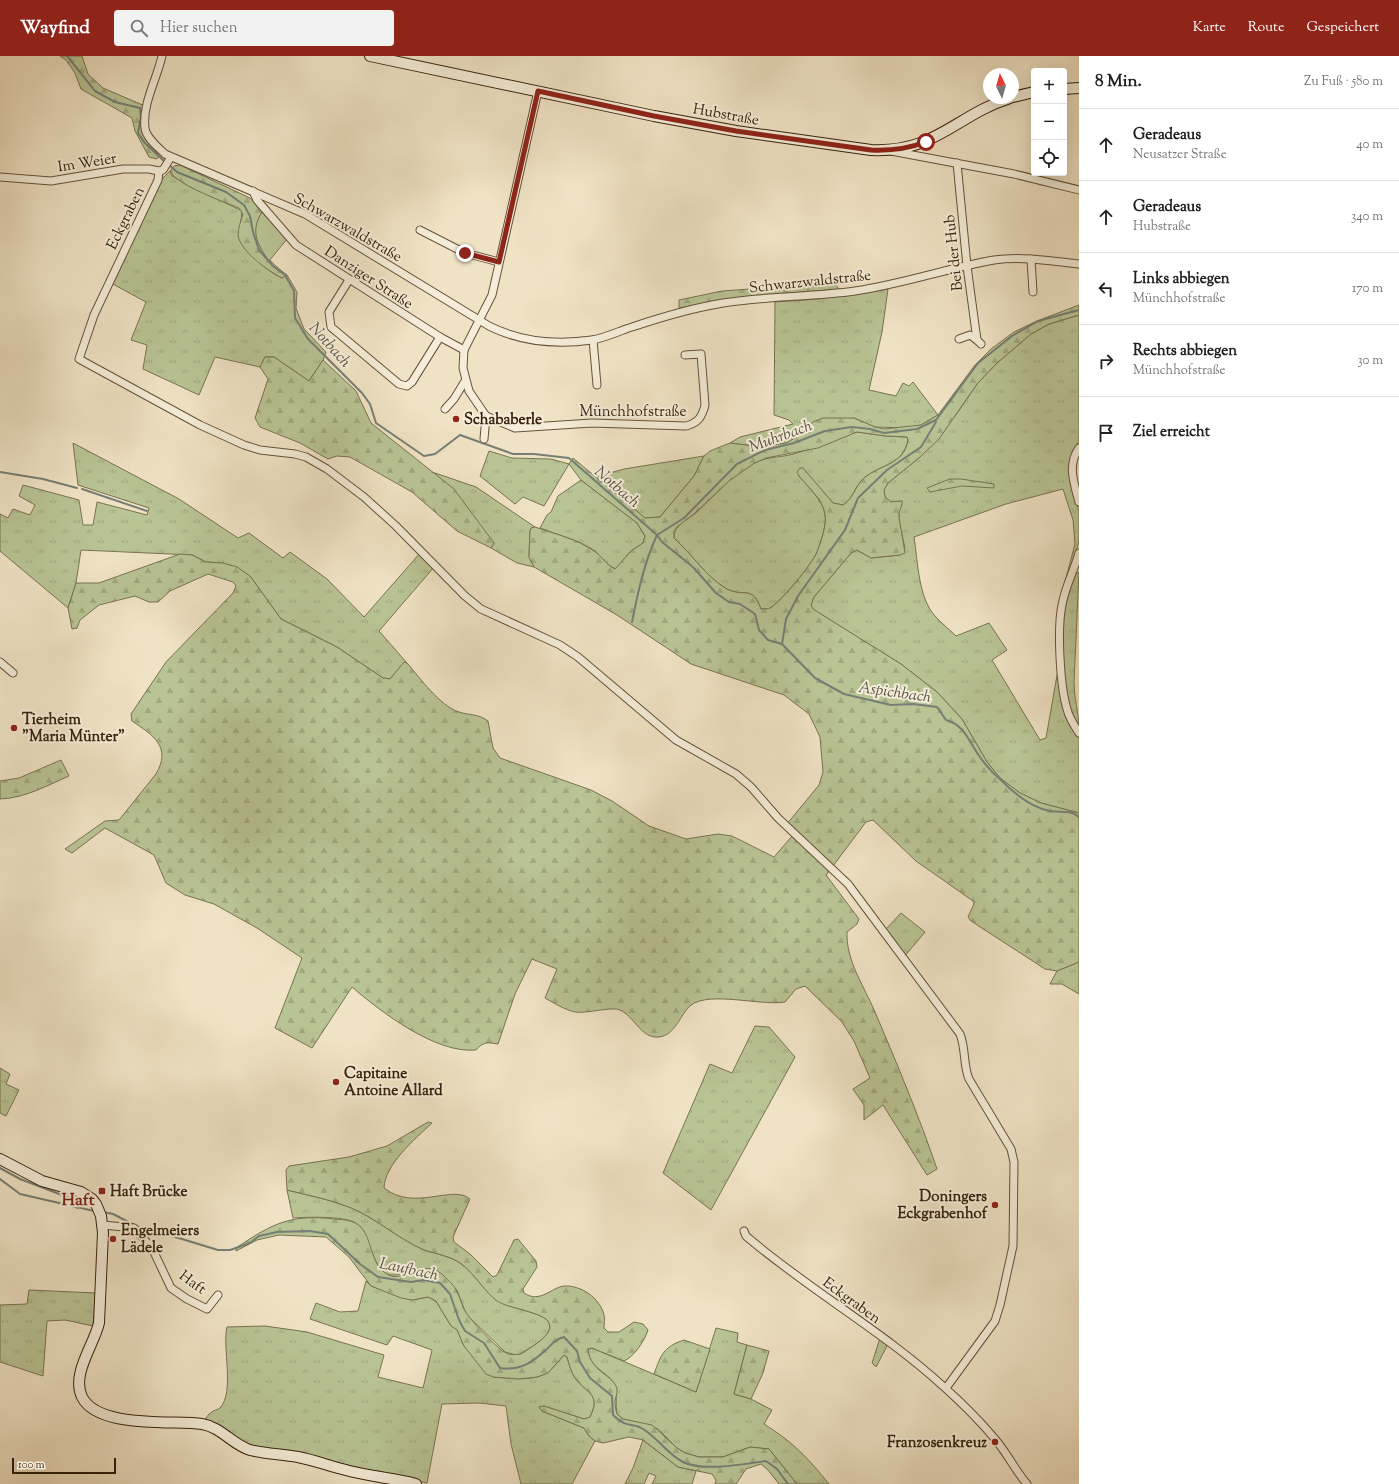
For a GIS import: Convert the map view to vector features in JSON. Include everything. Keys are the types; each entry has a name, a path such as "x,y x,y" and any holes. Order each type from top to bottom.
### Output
{"main road":[{"name":"Hubstraße","path":"370,56 654,116 736,131 871,150 891,151"},
{"path":"1067,90 1079,88"},
{"path":"1019,96 1031,93"},
{"path":"891,151 910,148 926,142 981,110 996,104"},
{"path":"0,1159 42,1181 81,1192 92,1198 100,1214 103,1225 101,1310 96,1336 79,1373 82,1398 88,1405 98,1411 139,1422 204,1424 219,1430 246,1448 314,1460 342,1469 416,1484"}],"street":[{"name":"Schwarzwaldstraße","path":"162,56 147,108 145,129 153,143 170,159 253,191 305,214 480,321 502,332 533,341 561,342 593,340 683,311 723,303 856,291 904,282 996,260 1031,259 1079,264"},
{"path":"484,439 486,416 469,391 465,381 464,350 492,295 538,91"},
{"name":"Hubstraße","path":"891,151 1014,174 1079,190"},
{"path":"161,171 170,159"},
{"name":"Bei der Hub","path":"957,163 967,266 979,342 970,336 959,339"},
{"name":"Im Weier","path":"0,177 51,181 123,169 149,169 161,171"},
{"name":"Eckgraben","path":"161,171 94,315 79,359 200,426 260,450 295,454 306,457 327,469 364,497 396,526 465,596 481,609 560,645 578,657 676,740 736,774 751,787 778,818 848,884 960,1034 963,1042 966,1073 1008,1142 1014,1162 1013,1246 1000,1305 992,1326 946,1388"},
{"name":"Danziger Straße","path":"253,191 256,200 296,245 440,337 464,350"},
{"path":"269,214 275,204 282,204"},
{"path":"420,230 465,253 499,262"},
{"path":"1031,259 1032,292"},
{"path":"349,280 329,312 331,327 399,384 407,386 412,382 440,337"},
{"path":"593,340 597,385"},
{"name":"Münchhofstraße","path":"486,416 515,428 592,423 686,426 693,424 698,421 703,413 704,405 701,354 685,355"},
{"path":"445,409 456,396 465,381"},
{"path":"1077,450 1072,464 1072,476 1079,502"},
{"path":"1079,553 1062,606 1059,628 1062,681 1066,707 1070,720 1079,733"},
{"path":"0,662 13,673"},
{"name":"Haft","path":"103,1225 134,1228 152,1248 171,1288 187,1299 207,1309 218,1295"},
{"name":"Eckgraben","path":"744,1231 746,1236 772,1258 900,1351 946,1388 996,1440 1014,1470 1027,1484"}],"green space":[{"path":"60,56 82,56 88,74 103,88 145,106 148,141 159,156 157,159 149,157 135,131 132,118 81,89 75,73 66,60"},
{"path":"180,165 250,198 262,212 256,231 261,248 272,263 287,275 282,278 276,275 262,266 249,254 240,241 238,235 243,214 239,208 190,187 174,176 170,171 174,166"},
{"path":"170,171 172,176 242,211 239,237 263,266 282,278 287,275 297,292 296,308 304,329 326,352 323,360 309,381 274,357 265,357 260,367 215,357 199,395 143,369 147,345 131,340 146,302 111,283 162,179"},
{"path":"262,212 287,239 269,261 261,249 256,237 256,225"},
{"path":"834,283 839,289 742,297 679,308 679,300 722,291"},
{"path":"888,289 882,332 869,390 896,396 903,383 909,386 913,382 938,415 921,425 907,428 875,427 854,418 806,428 795,438 786,443 761,447 730,443 740,437 793,424 789,420 774,415 775,302 817,299"},
{"path":"1079,305 1079,315 1049,324 1031,334 996,364 977,384 939,439 920,457 888,483 884,490 885,497 891,502 902,501 899,517 905,553 900,555 871,558 857,550 851,553 814,597 811,605 813,609 901,664 937,692 962,719 987,762 1000,778 1020,793 1041,803 1079,813 1079,962 1057,971 1045,969 971,921 968,917 974,904 973,901 916,861 873,820 866,822 833,866 787,824 819,785 823,772 820,737 809,714 784,695 691,664 617,615 534,567 529,557 530,531 531,528 535,527 580,543 597,553 615,569 631,551 643,543 645,536 637,523 581,480 569,464 573,458 645,518 660,517 694,476 704,456 710,451 730,443 761,447 786,443 795,438 813,422 823,418 854,418 875,427 884,429 921,425 938,415 975,365 991,349 1014,332 1037,321","holes":["857,432 907,437 908,440 906,448 902,455 864,478 843,505 833,503 803,468 800,468 797,472 815,494 824,509 824,528 817,552 809,565 788,591 775,605 770,608 761,609 758,601 751,594 733,591 720,584 706,572 674,538 674,531 677,527 695,513 729,481 753,464 766,458 818,448"]},
{"path":"1079,315 1079,441 1073,454 1072,489 1079,511 1079,542 1062,593 1075,544 1073,520 1063,489 1006,504 914,537 922,589 929,608 937,619 956,636 989,623 1007,650 992,660 1040,740 1046,738 1059,664 1071,726 1079,738 1079,813 1041,803 1020,793 1000,778 987,762 962,719 937,692 901,664 812,609 811,605 814,597 851,553 857,550 871,558 900,555 905,548 899,517 902,501 891,502 885,497 884,490 888,483 920,457 958,412 977,384 996,364 1031,334 1049,324"},
{"path":"265,357 274,357 309,381 323,360 356,391 371,423 454,489 494,543 491,548 457,531 412,492 350,457 337,456 328,459 300,443 260,427 255,418 268,379 260,367"},
{"path":"857,432 906,437 908,439 906,448 897,459 864,478 843,505 833,503 803,469 799,476 815,494 824,509 825,523 823,533 817,552 809,565 788,591 775,605 770,608 761,609 758,601 751,594 733,591 720,584 706,572 674,538 676,529 682,523 697,512 730,480 757,461 797,453"},
{"path":"73,443 179,499 238,538 249,533 283,558 290,552 327,579 364,617 421,552 435,566 379,631 407,663 404,663 390,679 383,678 337,647 281,619 250,576 223,563 206,562 192,555 81,550 76,583 68,608 0,551 0,514 8,518 13,509 30,515 35,505 19,496 23,485 79,500 83,525 93,525 97,502 147,515 149,508 78,485"},
{"path":"489,451 512,458 551,459 569,464 544,506 523,497 515,504 480,476"},
{"path":"704,456 694,476 660,517 645,518 595,477 624,469"},
{"path":"432,472 476,487 535,527 531,528 530,531 529,556 534,567 517,563 491,548 494,543"},
{"path":"950,479 961,479 994,484 994,488 962,486 930,492 927,488"},
{"path":"581,480 637,523 645,536 643,543 631,551 616,569 610,566 589,547 540,528 547,515 551,512 558,496"},
{"path":"180,554 192,555 206,562 223,563 237,567 250,576 281,619 337,647 383,678 390,679 404,662 407,663 431,691 445,704 459,712 484,718 488,721 493,748 500,758 591,790 612,801 649,826 686,839 718,834 732,836 774,857 793,835 831,869 826,875 859,919 857,924 847,932 849,953 856,973 875,1012 900,1071 937,1169 927,1175 883,1105 864,1120 864,1105 853,1089 870,1078 854,1041 842,1022 805,986 796,989 785,1002 775,1003 723,999 700,1001 691,1005 687,1009 670,1032 659,1037 653,1037 642,1031 625,1013 620,1010 611,1009 575,1012 563,1008 545,998 557,969 532,959 515,994 498,1044 486,1043 481,1045 476,1050 460,1049 444,1045 427,1038 393,1019 352,987 312,1048 275,1028 302,958 257,928 214,904 185,895 166,883 154,855 105,828 72,853 65,849 105,821 119,820 156,774 162,756 161,749 158,743 147,731 132,721 131,714 166,662 233,593 236,586 233,582 208,574 170,591 158,602 149,602 135,596 99,605 80,620 77,628 72,629 68,608 76,583 99,583"},
{"path":"1079,572 1074,683 1079,728 1068,702 1065,687 1062,655 1062,624 1070,588 1075,574"},
{"path":"61,760 69,776 27,794 0,799 0,781 19,778"},
{"path":"901,913 925,932 904,957 886,929"},
{"path":"1079,962 1079,994 1062,984 1050,984 1057,971"},
{"path":"755,1026 769,1027 795,1057 711,1210 663,1173 710,1064 732,1073"},
{"path":"0,1068 10,1074 6,1084 19,1090 6,1116 0,1113"},
{"path":"428,1122 432,1123 402,1152 395,1161 386,1179 384,1188 396,1195 408,1198 454,1194 463,1195 470,1199 453,1237 454,1242 470,1254 493,1277 497,1275 514,1240 518,1239 536,1261 537,1267 523,1289 524,1293 535,1297 546,1294 559,1287 570,1286 583,1290 594,1298 602,1309 604,1315 604,1328 608,1332 619,1332 634,1322 643,1324 648,1330 639,1348 632,1356 624,1361 592,1348 588,1349 589,1357 593,1363 615,1384 617,1391 615,1402 616,1410 617,1414 623,1419 652,1425 677,1448 685,1453 699,1457 723,1457 750,1447 769,1449 797,1484 779,1484 761,1464 746,1469 736,1484 715,1484 716,1480 712,1474 678,1467 643,1440 629,1437 603,1443 595,1441 589,1436 584,1428 542,1411 539,1407 544,1406 584,1419 590,1417 594,1403 593,1399 591,1394 575,1378 571,1371 567,1357 564,1355 548,1373 537,1377 519,1379 493,1377 486,1374 464,1346 457,1330 451,1326 436,1301 428,1297 412,1300 401,1298 371,1286 349,1257 326,1237 279,1235 257,1240 236,1251 236,1248 261,1232 283,1222 294,1219 320,1218 352,1222 361,1227 365,1233 374,1258 381,1270 393,1276 400,1276 421,1269 428,1268 436,1270 455,1288 464,1309 470,1318 502,1351 515,1355 521,1354 535,1345 545,1336 550,1328 546,1319 534,1313 497,1301 459,1262 414,1245 368,1216 352,1208 324,1199 287,1190 286,1170 289,1166 349,1157 387,1146"},
{"path":"287,1190 324,1199 352,1208 368,1216 406,1241 422,1249 459,1262 498,1301 503,1304 534,1313 546,1319 550,1328 548,1332 535,1345 520,1354 516,1355 505,1352 466,1314 457,1290 421,1268 398,1275 384,1273 376,1261 360,1227 349,1220 315,1217 293,1218"},
{"path":"366,1281 371,1286 412,1300 428,1297 436,1301 451,1326 457,1329 464,1346 493,1377 520,1379 534,1378 547,1373 564,1355 567,1357 571,1371 575,1378 591,1394 593,1399 593,1409 590,1417 584,1419 544,1406 539,1407 542,1411 584,1428 589,1436 595,1441 572,1484 521,1484 511,1444 506,1406 479,1403 442,1404 427,1483 250,1446 204,1422 209,1414 220,1408 227,1392 227,1327 265,1326 307,1332 384,1355 378,1377 423,1388 432,1350 393,1336 387,1345 310,1319 316,1303 340,1312 358,1311"},
{"path":"29,1290 96,1293 93,1326 65,1320 47,1321 43,1376 0,1362 0,1305 27,1304"},
{"path":"716,1328 738,1333 737,1342 747,1345 734,1394 751,1399 772,1410 764,1424 800,1451 829,1484 797,1484 769,1449 750,1447 723,1457 699,1457 685,1453 677,1448 658,1429 623,1419 617,1414 616,1389 614,1383 591,1361 588,1349 592,1348 696,1392"},
{"path":"880,1338 886,1342 887,1346 876,1367 872,1363"},
{"path":"684,1340 710,1349 696,1392 654,1374 664,1352 671,1346"},
{"path":"747,1345 769,1351 763,1373 751,1399 734,1394"},
{"path":"643,1440 678,1467 696,1471 692,1484 652,1484 656,1476 649,1473 644,1484 625,1484 633,1468"}],"waterway":[{"name":"Notbach","path":"67,56 95,91 115,102 140,108 141,117 138,133 144,142 165,162"},
{"name":"Notbach","path":"169,165 177,172 226,192 244,205 250,216 259,250 273,266 285,275 294,291 295,318 308,339 362,393 370,404 376,423 424,456 435,454 460,435 513,454 534,454 569,458 657,535 662,542 693,567 716,593 729,602 740,604 755,614 759,630 768,640 782,644 815,678 844,694 891,705 913,704 937,707 946,720 952,722 962,730 982,760 991,770 1019,796 1037,807 1054,812 1069,812 1079,817"},
{"name":"Muhrbach","path":"657,535 684,518 737,464 765,450 794,443 825,431 852,427 870,429 884,433 917,429 936,420 978,363 1012,336 1038,321 1079,310"},
{"name":"Muhrbach","path":"782,644 786,619 798,596 845,530 858,498 887,470 921,447 936,422"},
{"path":"0,472 43,479 77,488"},
{"path":"82,489 147,511"},
{"path":"632,622 645,567 657,535"},
{"path":"0,1168 20,1179 75,1200 77,1208"},
{"name":"Laufbach","path":"0,1179 20,1194 94,1211"},
{"name":"Laufbach","path":"103,1212 113,1214 146,1231 172,1236 218,1250 230,1250 250,1243 259,1236 277,1232 310,1231 328,1234 360,1264 378,1277 411,1282 424,1280 440,1283 450,1294 459,1320 465,1331 484,1343 500,1368 507,1369 520,1367 532,1361 555,1341 564,1337 577,1351 580,1362 590,1378 612,1396 613,1415 626,1424 643,1429 677,1459 691,1465 713,1467 766,1461 777,1469 788,1484"}],"place":[{"name":"Schababerle","path":"456,419"},
{"name":"Tierheim \"Maria Münter\"","path":"14,728"},
{"name":"Capitaine Antoine Allard","path":"336,1082"},
{"name":"Haft Brücke","path":"102,1191"},
{"name":"Doningers Eckgrabenhof","path":"995,1205"},
{"name":"Engelmeiers Lädele","path":"113,1239"},
{"name":"Franzosenkreuz","path":"995,1442"}],"district":[{"name":"Haft","path":"78,1199"}],"route":[{"path":"465,253 499,262 538,91 654,116 736,131 871,150 891,151 910,148 926,142"}],"water label":[{"name":"Aspichbach","path":"895,691"}]}
